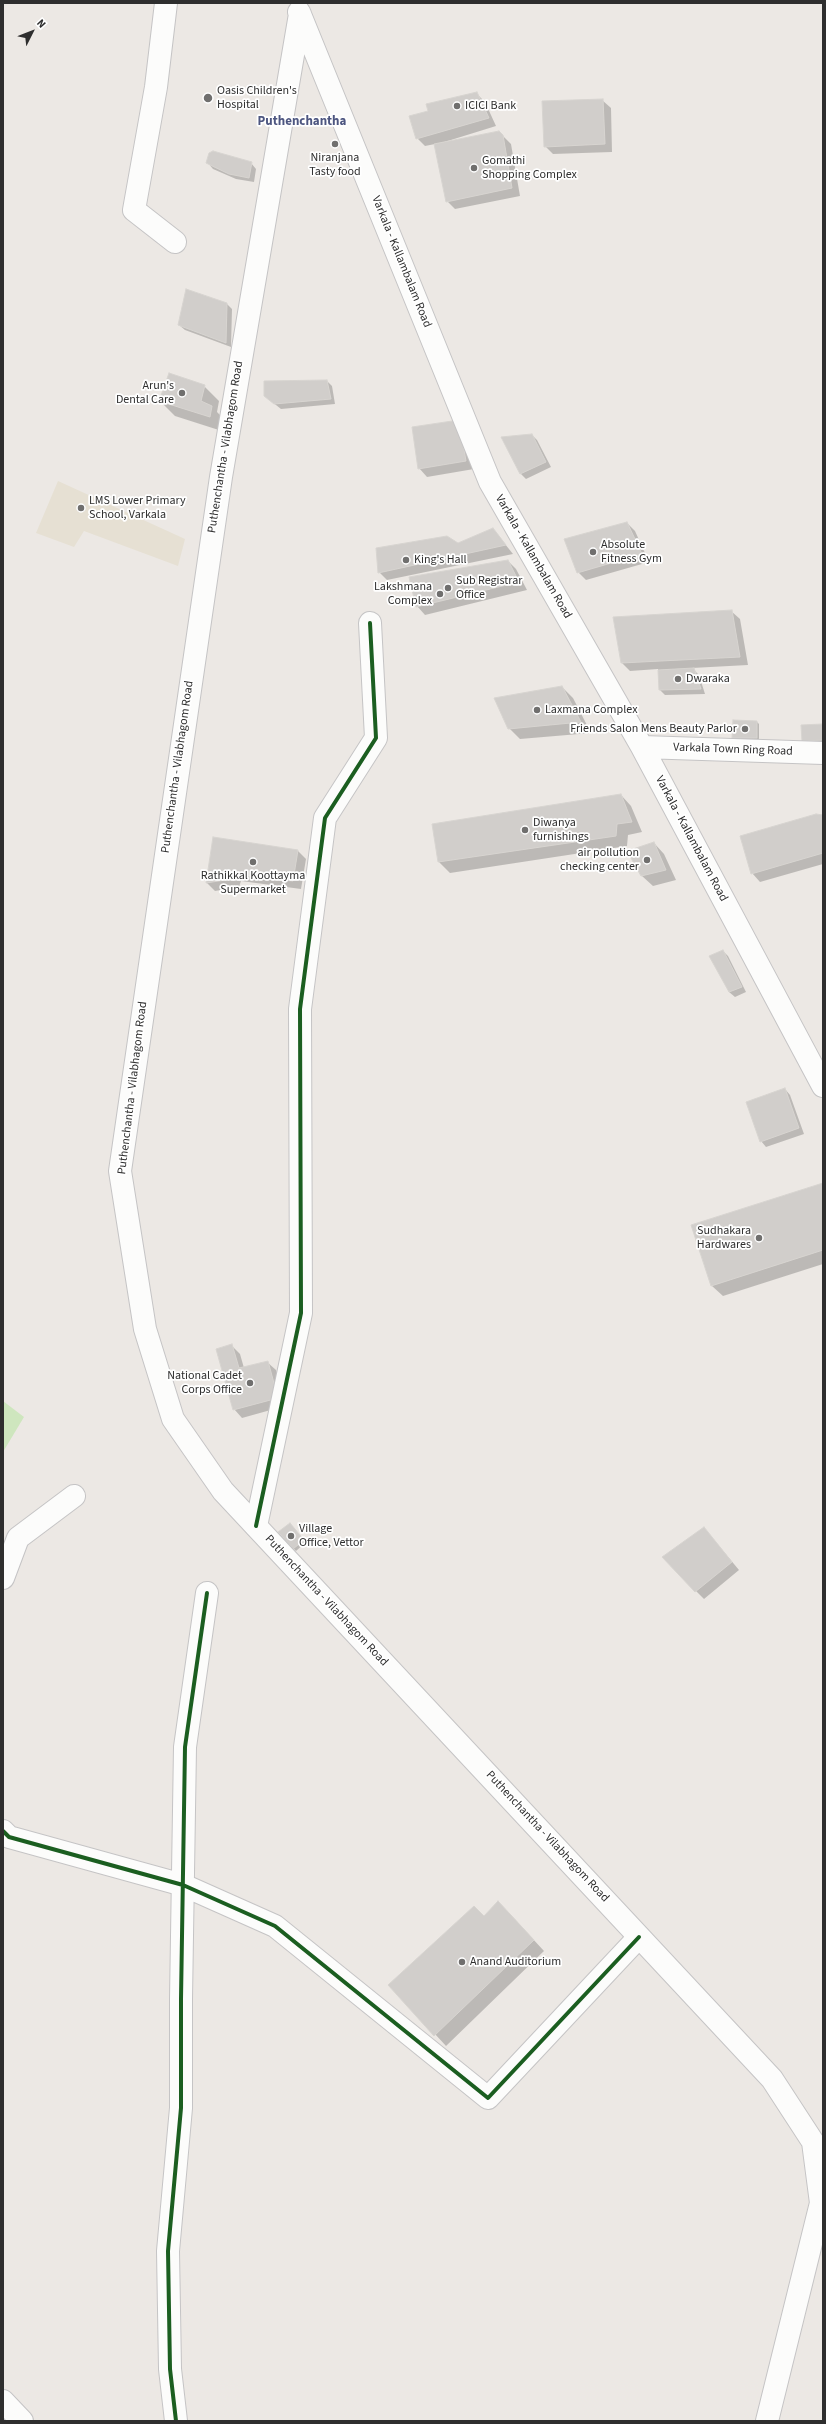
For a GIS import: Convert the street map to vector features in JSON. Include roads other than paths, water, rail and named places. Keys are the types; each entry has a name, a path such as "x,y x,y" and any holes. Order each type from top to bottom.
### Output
{"main road":[{"path":"166,3 156,87 134,210 175,242"},
{"name":"Varkala - Kallambalam Road","path":"297,8 490,482 642,747 823,1086"},
{"name":"Puthenchantha - Vilabhagom Road","path":"297,8 221,477 120,1171 145,1329 173,1419 223,1491 772,2079 813,2142 822,2202 767,2421"},
{"path":"256,1526 301,1313 300,1009 325,818 376,738 370,623"},
{"name":"Varkala Town Ring Road","path":"642,747 823,753"},
{"path":"3,1578 18,1538 74,1496"},
{"path":"176,2421 170,2369 168,2251 181,2108 185,1747 206,1593"},
{"path":"3,1831 9,1838 183,1885 275,1926 488,2098 639,1936"},
{"path":"3,2401 22,2421"}],"place":[{"name":"Oasis Children's Hospital","path":"208,98"},
{"name":"ICICI Bank","path":"457,106"},
{"name":"Niranjana Tasty food","path":"335,144"},
{"name":"Gomathi Shopping Complex","path":"474,168"},
{"name":"Arun's Dental Care","path":"182,393"},
{"name":"LMS Lower Primary School, Varkala","path":"81,508"},
{"name":"Absolute Fitness Gym","path":"593,552"},
{"name":"King's Hall","path":"406,560"},
{"name":"Sub Registrar Office","path":"448,588"},
{"name":"Lakshmana Complex","path":"440,594"},
{"name":"Dwaraka","path":"678,679"},
{"name":"Laxmana Complex","path":"537,710"},
{"name":"Friends Salon Mens Beauty Parlor","path":"745,729"},
{"name":"Diwanya furnishings","path":"525,830"},
{"name":"air pollution checking center","path":"647,860"},
{"name":"Rathikkal Koottayma Supermarket","path":"253,862"},
{"name":"Sudhakara Hardwares","path":"759,1238"},
{"name":"National Cadet Corps Office","path":"250,1383"},
{"name":"Village Office, Vettor","path":"291,1536"},
{"name":"Anand Auditorium","path":"462,1962"}],"district":[{"name":"Puthenchantha","path":"302,122"}]}
